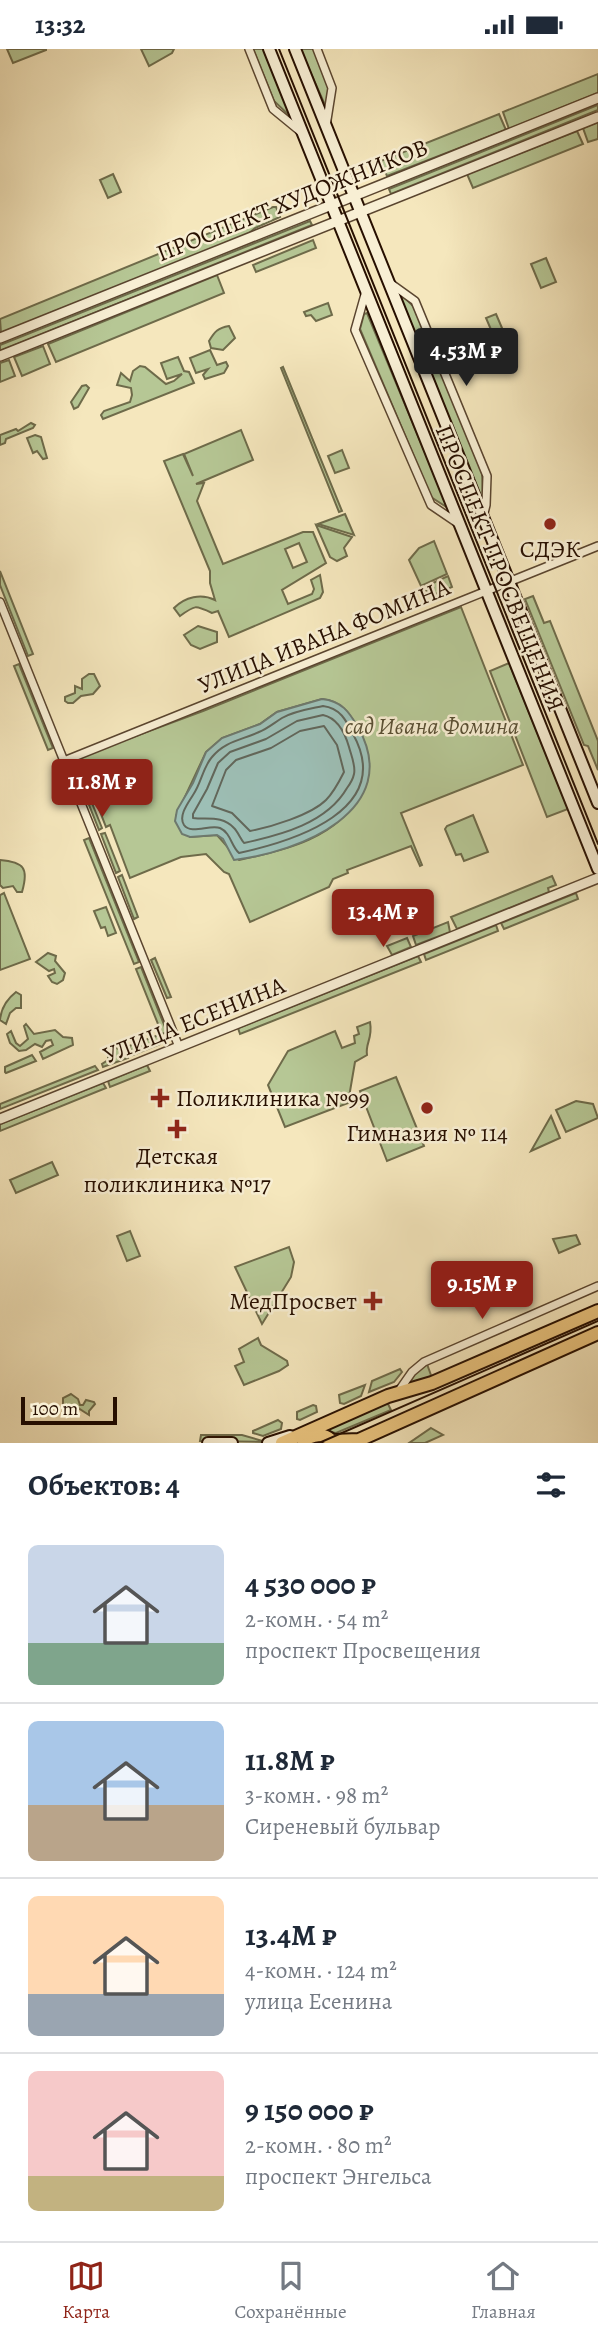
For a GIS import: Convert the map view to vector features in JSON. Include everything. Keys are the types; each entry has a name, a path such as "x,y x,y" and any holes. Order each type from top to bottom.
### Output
{"main road":[{"name":"ПРОСПЕКТ ПРОСВЕЩЕНИЯ","path":"269,49 598,869"},
{"name":"ПРОСПЕКТ ПРОСВЕЩЕНИЯ","path":"295,49 598,803"},
{"path":"282,1443 397,1393 432,1383 598,1311"},
{"path":"296,1443 317,1435 326,1436 333,1442 358,1442 598,1333"},
{"path":"268,1443 306,1431"},
{"path":"208,1443 232,1443"}],"street":[{"path":"249,49 273,109 303,134"},
{"path":"317,49 332,88 326,127"},
{"name":"ПРОСПЕКТ ХУДОЖНИКОВ","path":"0,338 598,98"},
{"name":"ПРОСПЕКТ ХУДОЖНИКОВ","path":"0,356 598,117"},
{"path":"388,282 415,301 487,476 483,517"},
{"path":"366,290 355,330 431,505 460,525"},
{"name":"УЛИЦА ИВАНА ФОМИНА","path":"64,761 598,546"},
{"path":"0,601 179,1047"},
{"name":"УЛИЦА ЕСЕНИНА","path":"0,1119 598,878"},
{"path":"397,1393 412,1372 424,1362 598,1286"}],"green space":[{"path":"7,49 46,49 46,50 13,63"},
{"path":"141,49 174,49 172,53 149,66"},
{"path":"253,49 266,49 292,118 274,101"},
{"path":"300,49 314,49 327,84 328,98 325,105"},
{"path":"598,74 598,93 509,129 503,112"},
{"path":"598,105 598,110 391,194 389,189"},
{"path":"499,114 506,130 387,176 381,161"},
{"path":"598,122 598,139 588,142 583,128"},
{"path":"577,131 583,144 473,188 467,174"},
{"path":"113,174 121,192 108,198 100,180"},
{"path":"276,207 280,217 248,234 1,333 0,319"},
{"path":"310,221 312,225 0,351 0,345"},
{"path":"313,240 316,248 256,272 253,265"},
{"path":"546,258 556,282 541,288 531,264"},
{"path":"217,275 224,293 56,362 48,344"},
{"path":"400,297 404,297 415,308 482,471 483,497 480,497"},
{"path":"328,303 332,315 316,321 304,312"},
{"path":"367,313 448,508 431,497 360,329 364,314"},
{"path":"496,314 505,335 495,339 486,318"},
{"path":"229,326 235,338 223,350 211,348 209,341 213,335 219,329"},
{"path":"43,346 50,364 22,376 14,357"},
{"path":"210,350 217,365 226,362 228,366 224,373 205,379 203,375 208,369 196,373 190,358"},
{"path":"178,357 184,371 189,372 194,383 103,419 101,415 104,411 130,402 131,388 117,385 121,373 130,381 133,371 140,366 145,367 166,384 182,374 167,379 161,363"},
{"path":"9,360 15,376 0,382 0,363"},
{"path":"283,367 342,511 339,512 281,368"},
{"path":"82,386 89,388 74,409 71,402"},
{"path":"31,423 35,425 33,428 6,439 5,443 0,445 0,435 16,429 18,431"},
{"path":"241,430 253,460 196,484 204,483 197,501 223,564 303,532 313,532 326,563 282,590 288,604 312,594 314,589 311,580 320,575 323,592 320,598 229,637 218,611 212,613 195,607 180,616 174,608 188,599 204,597 215,600 210,571 164,461 183,454 193,476 184,454","holes":["299,543 307,562 293,568 285,549"]},
{"path":"35,435 41,437 47,458 43,459 37,451 33,453 27,438"},
{"path":"342,450 349,468 335,473 328,456"},
{"path":"345,514 354,535 318,524"},
{"path":"316,525 352,537 344,548 347,556 337,561 330,557"},
{"path":"434,541 447,574 421,586 409,560 419,548"},
{"path":"0,571 33,654 28,656 0,585"},
{"path":"448,576 452,587 433,595 422,588"},
{"path":"533,596 544,623 550,621 598,741 598,770 588,746 584,745 525,599"},
{"name":"сад Ивана Фомина","path":"461,607 523,765 401,813 422,865 420,866 411,846 347,870 348,873 333,879 329,887 250,922 229,874 206,854 181,857 130,878 110,825 106,827 79,757 203,711","holes":["322,699 346,710 353,720 363,740 369,763 368,779 362,793 339,821 309,840 275,852 239,860 217,835 190,837 176,816 206,752 222,738 260,724 277,712"]},
{"path":"198,626 217,632 217,642 200,649 191,645 184,635"},
{"path":"509,663 568,809 547,817 490,671"},
{"path":"19,664 53,748 48,750 14,666"},
{"path":"94,674 100,686 93,694 81,696 73,703 65,701 65,697 75,693 75,686 82,689 82,679"},
{"path":"79,771 102,828 99,830 76,772"},
{"path":"473,815 488,852 464,861 461,854 456,855 445,829"},
{"path":"105,833 120,871 116,873 101,834"},
{"path":"89,838 139,962 134,964 84,840"},
{"path":"0,860 15,862 23,868 25,877 22,892 17,892 13,886 3,888 0,885"},
{"path":"122,875 138,917 134,919 118,877"},
{"path":"552,876 556,885 548,888 549,892 457,929 451,917"},
{"path":"4,893 30,959 0,970 0,895"},
{"path":"576,893 578,899 504,929 501,923"},
{"path":"106,907 116,933 108,936 105,927 101,928 94,911"},
{"path":"448,922 450,932 416,945 413,936"},
{"path":"496,925 498,931 426,960 424,954"},
{"path":"407,938 411,947 392,955 387,946"},
{"path":"48,953 56,956 55,961 65,973 63,980 57,984 48,976 55,973 54,969 49,971 36,962"},
{"path":"418,956 421,962 240,1034 238,1028"},
{"path":"155,958 171,997 167,998 151,960"},
{"path":"141,967 167,1032 162,1034 136,969"},
{"path":"16,992 21,995 21,1008 10,1013 6,1024 0,1020 2,1012 7,1001"},
{"path":"370,1022 367,1055 355,1062 348,1103 285,1127 268,1085 288,1051 335,1031 342,1048 355,1043 354,1036 359,1034 357,1027"},
{"path":"26,1024 34,1034 55,1030 63,1037 72,1038 73,1045 43,1059 40,1052 53,1045 51,1040 46,1041 42,1047 35,1044 19,1051 10,1043 7,1034 11,1031 20,1046 28,1039 24,1026"},
{"path":"159,1035 160,1044 133,1055 129,1046"},
{"path":"113,1047 125,1051 128,1058 103,1067 102,1064 108,1060 108,1053"},
{"path":"32,1055 36,1061 5,1072 5,1067"},
{"path":"147,1065 150,1071 110,1087 108,1081"},
{"path":"95,1066 98,1070 0,1109 0,1104"},
{"path":"396,1077 424,1146 387,1161 360,1091"},
{"path":"103,1083 106,1088 0,1131 0,1124"},
{"path":"576,1101 593,1104 598,1118 566,1132 556,1110"},
{"path":"551,1116 560,1138 531,1151"},
{"path":"52,1162 58,1175 16,1193 10,1180"},
{"path":"130,1231 140,1256 127,1261 117,1236"},
{"path":"576,1235 580,1244 559,1253 553,1239"},
{"path":"289,1247 294,1262 291,1277 262,1324 235,1267"},
{"path":"258,1338 261,1345 287,1361 288,1365 244,1385 235,1366 244,1362 239,1349"},
{"path":"427,1364 432,1378 409,1384 415,1373"},
{"path":"400,1369 402,1372 394,1382 369,1392 372,1381"},
{"path":"365,1385 361,1396 344,1404 340,1403 339,1395"},
{"path":"71,1394 78,1399 80,1405 86,1400 94,1402 89,1415 78,1408 71,1412 63,1407 63,1398"},
{"path":"387,1402 391,1410 336,1433 319,1430"},
{"path":"316,1406 317,1412 297,1419 297,1412"},
{"path":"278,1420 282,1423 281,1429 263,1436 253,1433 253,1431"},
{"path":"431,1428 443,1435 425,1443 409,1443"},
{"path":"201,1435 242,1435 266,1442 200,1441"}],"water":[{"path":"322,699 335,702 348,712 358,727 369,757 368,782 357,804 338,822 314,837 287,848 234,860 223,839 217,835 190,837 182,834 175,821 177,810 193,783 206,752 222,738 260,724 277,712"}],"tram line":[{"path":"279,49 598,844"},
{"path":"319,1443 598,1321"}],"place":[{"name":"СДЭК","path":"550,524"},
{"name":"Поликлиника №99","path":"160,1098"},
{"name":"Гимназия № 114","path":"427,1108"},
{"name":"Детская поликлиника №17","path":"177,1129"},
{"name":"МедПросвет","path":"373,1301"}]}
